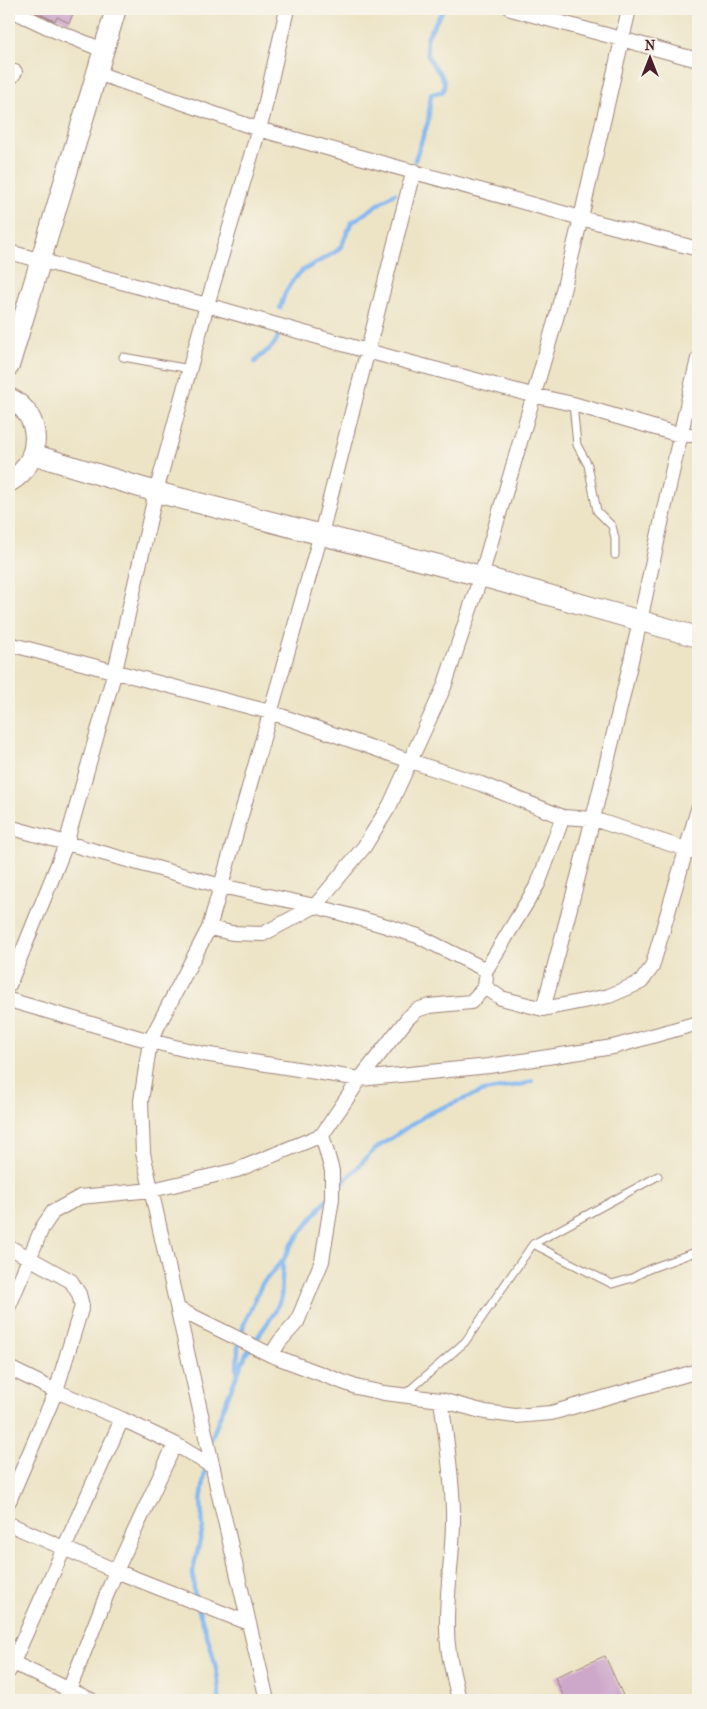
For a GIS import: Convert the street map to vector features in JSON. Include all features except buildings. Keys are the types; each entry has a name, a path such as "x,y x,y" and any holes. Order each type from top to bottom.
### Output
{"street":[{"path":"9,9 103,50"},
{"path":"9,366 116,9"},
{"path":"9,986 66,844 115,671 156,492 207,305 263,115 287,9"},
{"path":"511,9 698,60"},
{"path":"209,928 232,933 262,934 315,906 364,847 390,805 444,687 481,576 532,395 557,315 629,9"},
{"path":"97,72 258,129 698,249"},
{"path":"268,1700 248,1623 143,1153 140,1100 150,1041 209,928 321,534 410,184 415,171"},
{"path":"9,252 40,262 207,305 367,351 573,404 680,435 698,435"},
{"path":"543,1009 593,820 640,621 698,359"},
{"path":"9,398 25,410 32,423 35,438 32,454 27,466 17,477 9,482"},
{"path":"32,454 156,492 481,576 698,637"},
{"path":"9,644 270,712 481,784 563,818 593,820 693,851"},
{"path":"485,987 501,998 543,1009 609,996 640,982 652,967 693,851 698,809"},
{"path":"9,1306 42,1228 53,1212 80,1197 152,1190 237,1170 322,1134 360,1079 408,1018 417,1010 428,1006 471,1002 485,987 486,970 538,884 563,818"},
{"path":"9,827 221,886 315,906 418,936 486,970"},
{"path":"9,1000 150,1041 204,1054 360,1079 489,1066 604,1048 698,1023"},
{"path":"271,1355 280,1341 298,1322 322,1261 332,1199 332,1171 322,1134"},
{"path":"9,1247 71,1281 79,1294 82,1306 56,1391 9,1500"},
{"path":"178,1309 271,1355 356,1387 404,1396 441,1400 485,1412 515,1416 551,1413 605,1396 698,1371"},
{"path":"9,1368 175,1444 214,1467"},
{"path":"441,1400 448,1448 453,1511 447,1614 449,1660 459,1700"},
{"path":"91,1700 67,1695 10,1665 122,1419"},
{"path":"67,1695 116,1571 175,1444"},
{"path":"9,1524 116,1571 248,1623"}],"lane":[{"path":"123,357 190,369"},
{"path":"573,404 577,445 588,465 597,511 612,526 615,538 615,555"},
{"path":"404,1396 466,1342 533,1244 658,1176"},
{"path":"533,1244 612,1284 632,1278 649,1268 698,1250"}],"waterway":[{"path":"415,160 428,122 431,94 442,92 444,87 444,82 427,53 428,36 444,9"},
{"path":"280,308 285,293 293,280 302,271 337,251 342,245 351,223 395,193"},
{"path":"255,362 272,347 278,335"},
{"path":"336,1190 375,1149 429,1113 484,1091 532,1081"},
{"path":"211,1440 246,1354 275,1312 281,1298 283,1261 291,1245 327,1199"},
{"path":"237,1371 238,1348 244,1324 262,1284 282,1261"},
{"path":"196,1600 193,1570 203,1528 201,1502 206,1464"},
{"path":"198,1607 215,1664 219,1700"}]}
